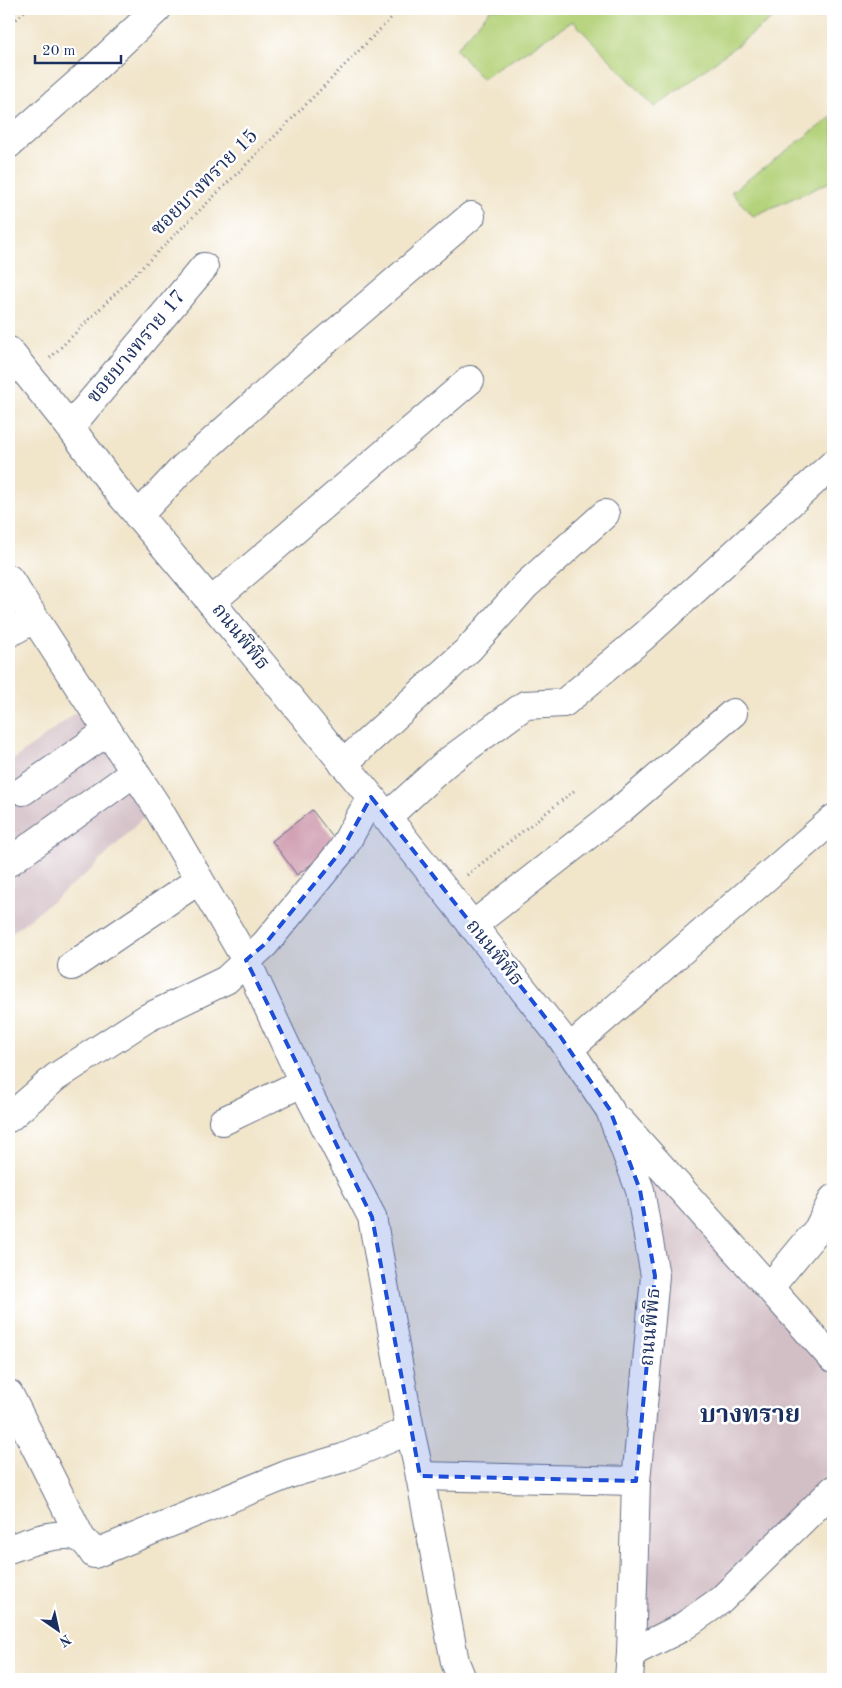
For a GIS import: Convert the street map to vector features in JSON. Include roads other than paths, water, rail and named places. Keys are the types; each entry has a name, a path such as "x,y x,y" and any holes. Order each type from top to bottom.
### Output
{"street":[{"path":"9,144 158,9"},
{"path":"138,516 183,468 292,369 471,216"},
{"name":"ขอยบางทราย 17","path":"70,427 204,268"},
{"name":"ถนนพิพิธ","path":"9,351 70,427 116,489 378,807 569,1049 610,1110 640,1190 655,1276 636,1481 629,1679"},
{"path":"211,602 470,380"},
{"path":"9,1118 56,1077 147,1018 226,980 265,944 378,807 446,763 525,705 564,703 643,637 833,464"},
{"path":"343,764 469,649 526,585 604,514"},
{"path":"9,579 156,805 246,960 304,1082 372,1217 410,1430 455,1662 462,1679"},
{"path":"9,633 34,619"},
{"path":"472,926 620,810 732,713"},
{"path":"23,790 108,731"},
{"path":"9,862 134,772"},
{"path":"569,1049 833,819"},
{"path":"72,966 200,880"},
{"path":"223,1122 304,1082"},
{"path":"610,1110 833,1359"},
{"path":"770,1287 818,1229 833,1199"},
{"path":"9,1394 81,1538 94,1554 289,1474 342,1458 410,1430"},
{"path":"420,1476 636,1481"},
{"path":"631,1653 681,1628 721,1600 833,1490"},
{"path":"9,1549 30,1541 66,1535 81,1538"}],"district":[{"name":"บางทราย","path":"750,1415"}]}
